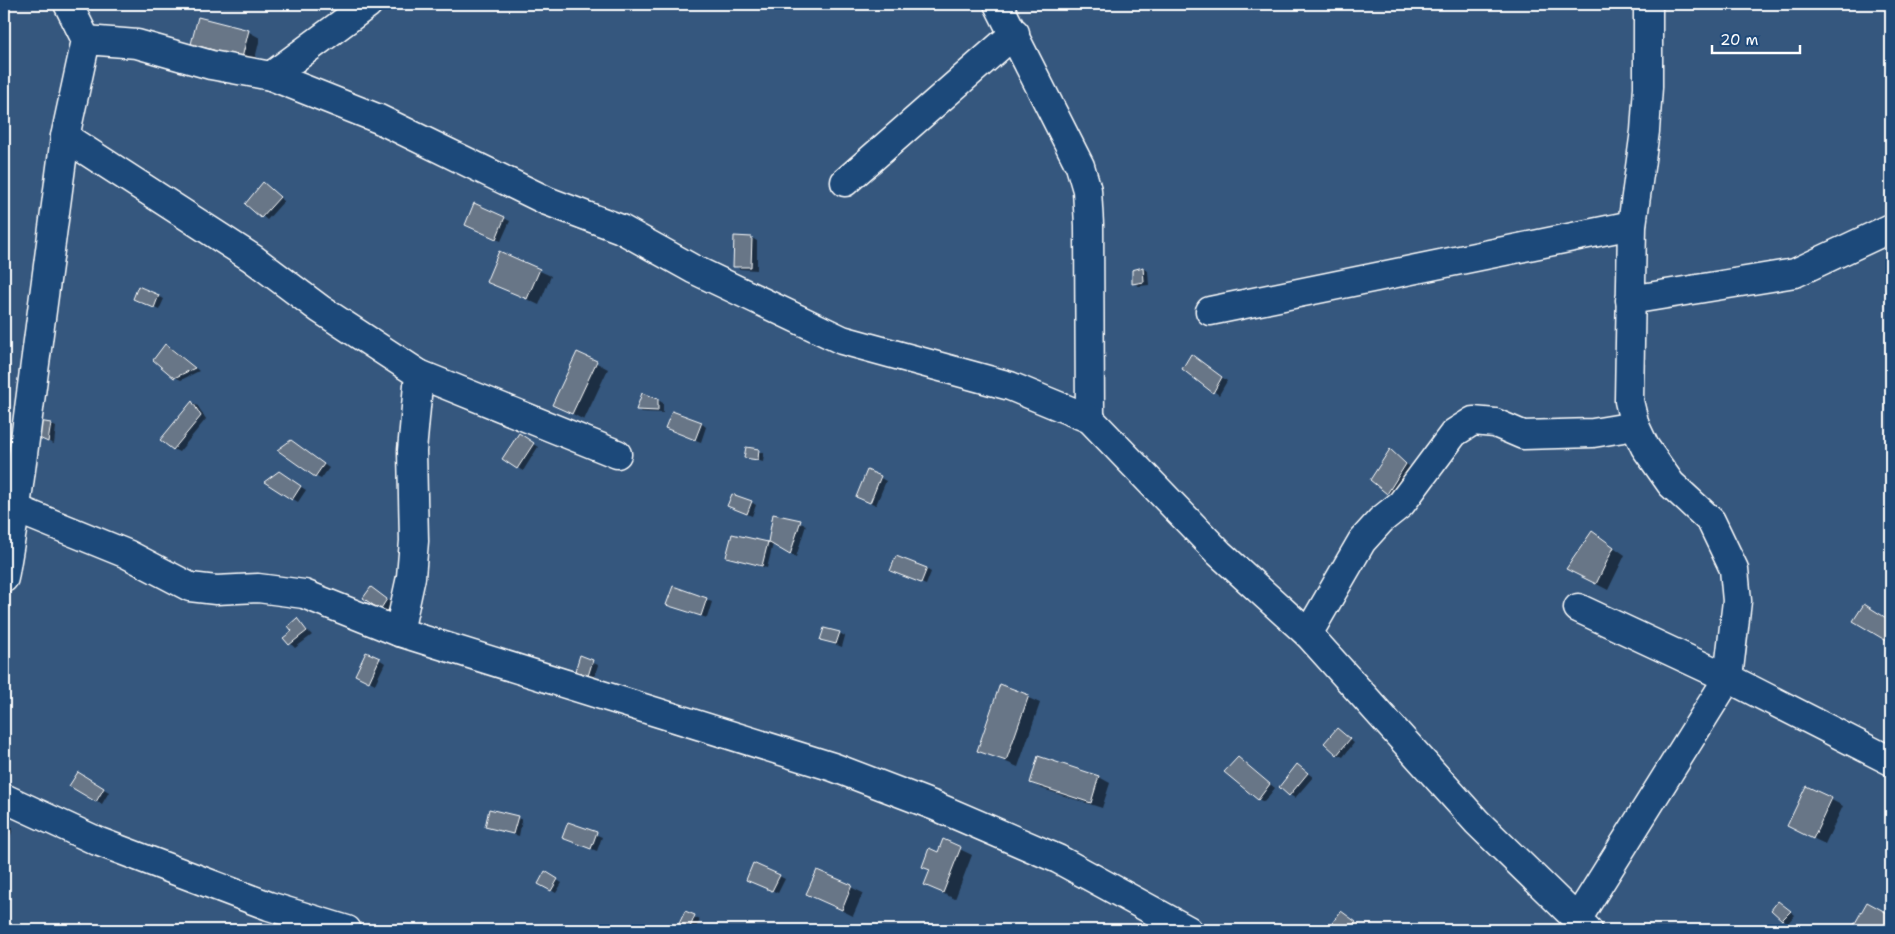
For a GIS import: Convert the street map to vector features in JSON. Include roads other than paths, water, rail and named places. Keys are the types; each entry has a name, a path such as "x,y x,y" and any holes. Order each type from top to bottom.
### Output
{"street":[{"path":"4,578 10,506 65,137 86,40 68,4"},
{"path":"271,76 368,4"},
{"path":"998,4 1015,33 1080,166 1087,190 1089,225 1090,419"},
{"path":"86,40 137,44 211,65 271,76 379,119 547,201 621,230 692,269 842,340 1010,386 1090,419 1219,553 1308,634 1477,822 1582,926 1728,678 1737,601 1734,568 1711,521 1671,484 1645,447 1635,426 1629,401 1632,225 1645,131 1648,87 1648,4"},
{"path":"845,182 1015,33"},
{"path":"65,137 252,258 320,309 419,374 617,454"},
{"path":"1210,311 1632,225"},
{"path":"1630,300 1795,273 1891,228"},
{"path":"399,632 411,577 414,541 412,451 419,374"},
{"path":"1308,634 1362,541 1380,520 1401,504 1454,433 1473,421 1495,423 1524,435 1593,433 1635,426"},
{"path":"10,506 127,554 190,587 216,590 258,588 304,594 399,632 833,767 935,806 1058,859 1188,930"},
{"path":"1578,608 1728,678 1891,761"},
{"path":"4,798 97,841 269,906 347,930"}]}
